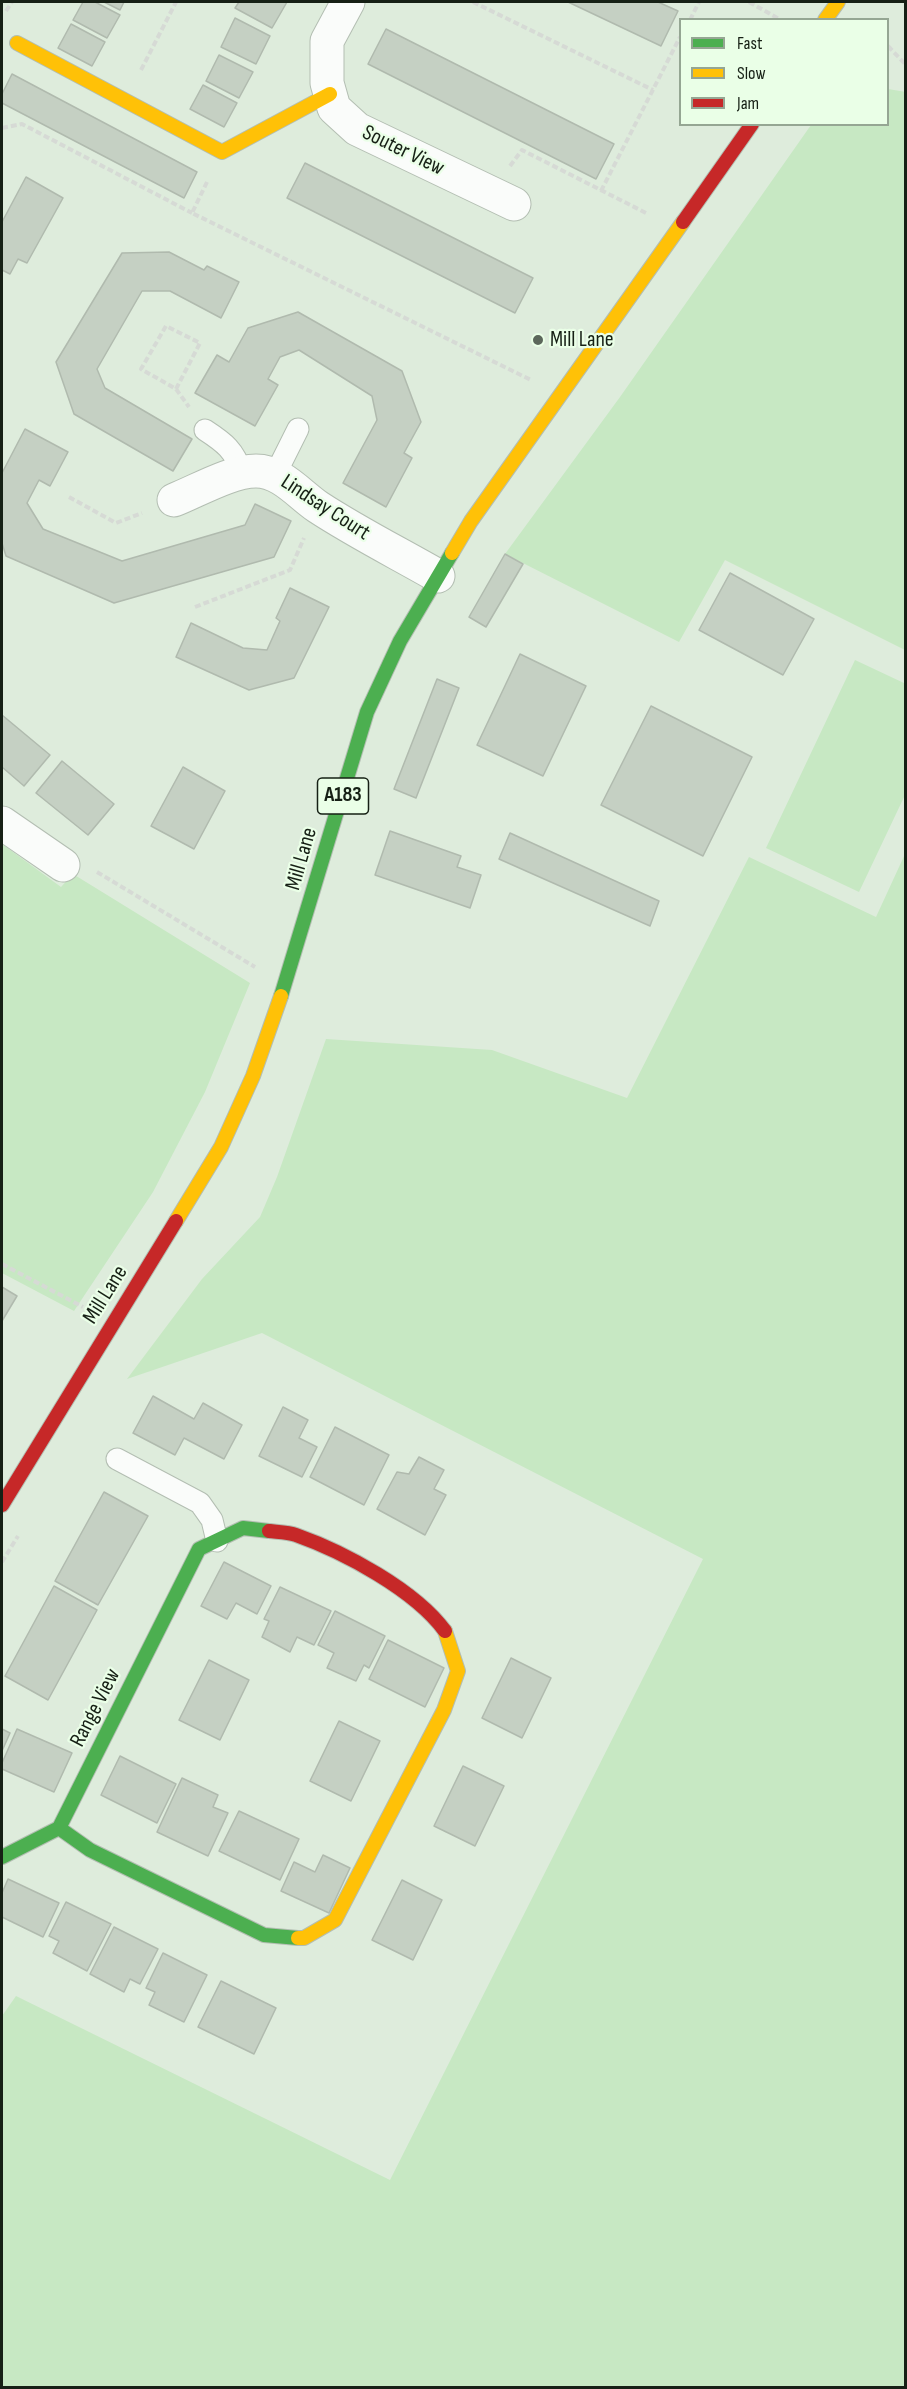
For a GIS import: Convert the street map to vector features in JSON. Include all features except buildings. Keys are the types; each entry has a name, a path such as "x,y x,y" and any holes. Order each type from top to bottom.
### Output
{"street":[{"name":"Souter View","path":"348,2 327,41 327,83 334,108 357,129 514,204"},
{"path":"826,18 838,2"},
{"path":"16,43 222,152 330,94"},
{"name":"Mill Lane","path":"2,1505 221,1147 253,1076 287,980 368,712 400,641 471,521 751,126"},
{"name":"Lindsay Court","path":"174,500 242,473 264,471 289,483 318,507 438,576"},
{"path":"2,823 63,865"},
{"path":"2,1857 59,1828 90,1850 264,1935 304,1938 335,1920 444,1710 458,1671 445,1630 424,1607 365,1567 294,1534 243,1528 208,1545"},
{"name":"Range View","path":"59,1828 208,1545"}],"lane":[{"path":"275,475 298,429"},
{"path":"205,430 227,444 238,461 242,473"},
{"path":"117,1459 200,1503 212,1520 208,1545"}],"path":[{"path":"125,100 176,2"},
{"path":"473,2 653,90"},
{"path":"691,18 699,2"},
{"path":"749,2 777,18"},
{"path":"601,191 679,41"},
{"path":"889,47 906,65"},
{"path":"2,128 22,124 192,213 560,394"},
{"path":"505,170 522,150 652,216"},
{"path":"192,213 222,152"},
{"path":"176,389 200,344 166,326 141,369 176,389 205,430"},
{"path":"69,497 116,523 174,500"},
{"path":"195,607 290,570 318,507"},
{"path":"63,865 79,861 249,965 287,980"},
{"path":"2,1264 114,1323"},
{"path":"2,1562 20,1532"}],"green space":[{"path":"889,89 906,92 905,650 725,560 679,642 505,554 620,397 810,126 889,126"},
{"path":"855,660 906,684 905,795 859,892 766,848"},
{"path":"2,844 61,887 73,874 250,983 205,1092 153,1192 74,1311 2,1273"},
{"path":"905,854 905,2387 2,2387 2,2016 16,1996 390,2180 703,1559 262,1333 127,1379 202,1279 260,1217 277,1177 326,1039 492,1050 627,1098 749,857 876,917"}],"traffic: fast":[{"path":"281,996 367,712 400,641 452,553"},
{"path":"2,1857 59,1828 199,1549 243,1528 269,1531"},
{"path":"59,1828 90,1850 264,1935 298,1938"}],"traffic: slow":[{"path":"826,18 838,2"},
{"path":"17,43 222,152 330,94"},
{"path":"452,553 471,521 683,222"},
{"path":"176,1221 221,1147 253,1076 281,996"},
{"path":"298,1938 304,1938 335,1920 444,1710 458,1671 445,1631"}],"traffic: jam":[{"path":"683,222 751,126"},
{"path":"2,1505 176,1221"},
{"path":"269,1531 296,1535 356,1562 416,1601 445,1631"}],"place":[{"name":"Mill Lane","path":"538,340"}]}
